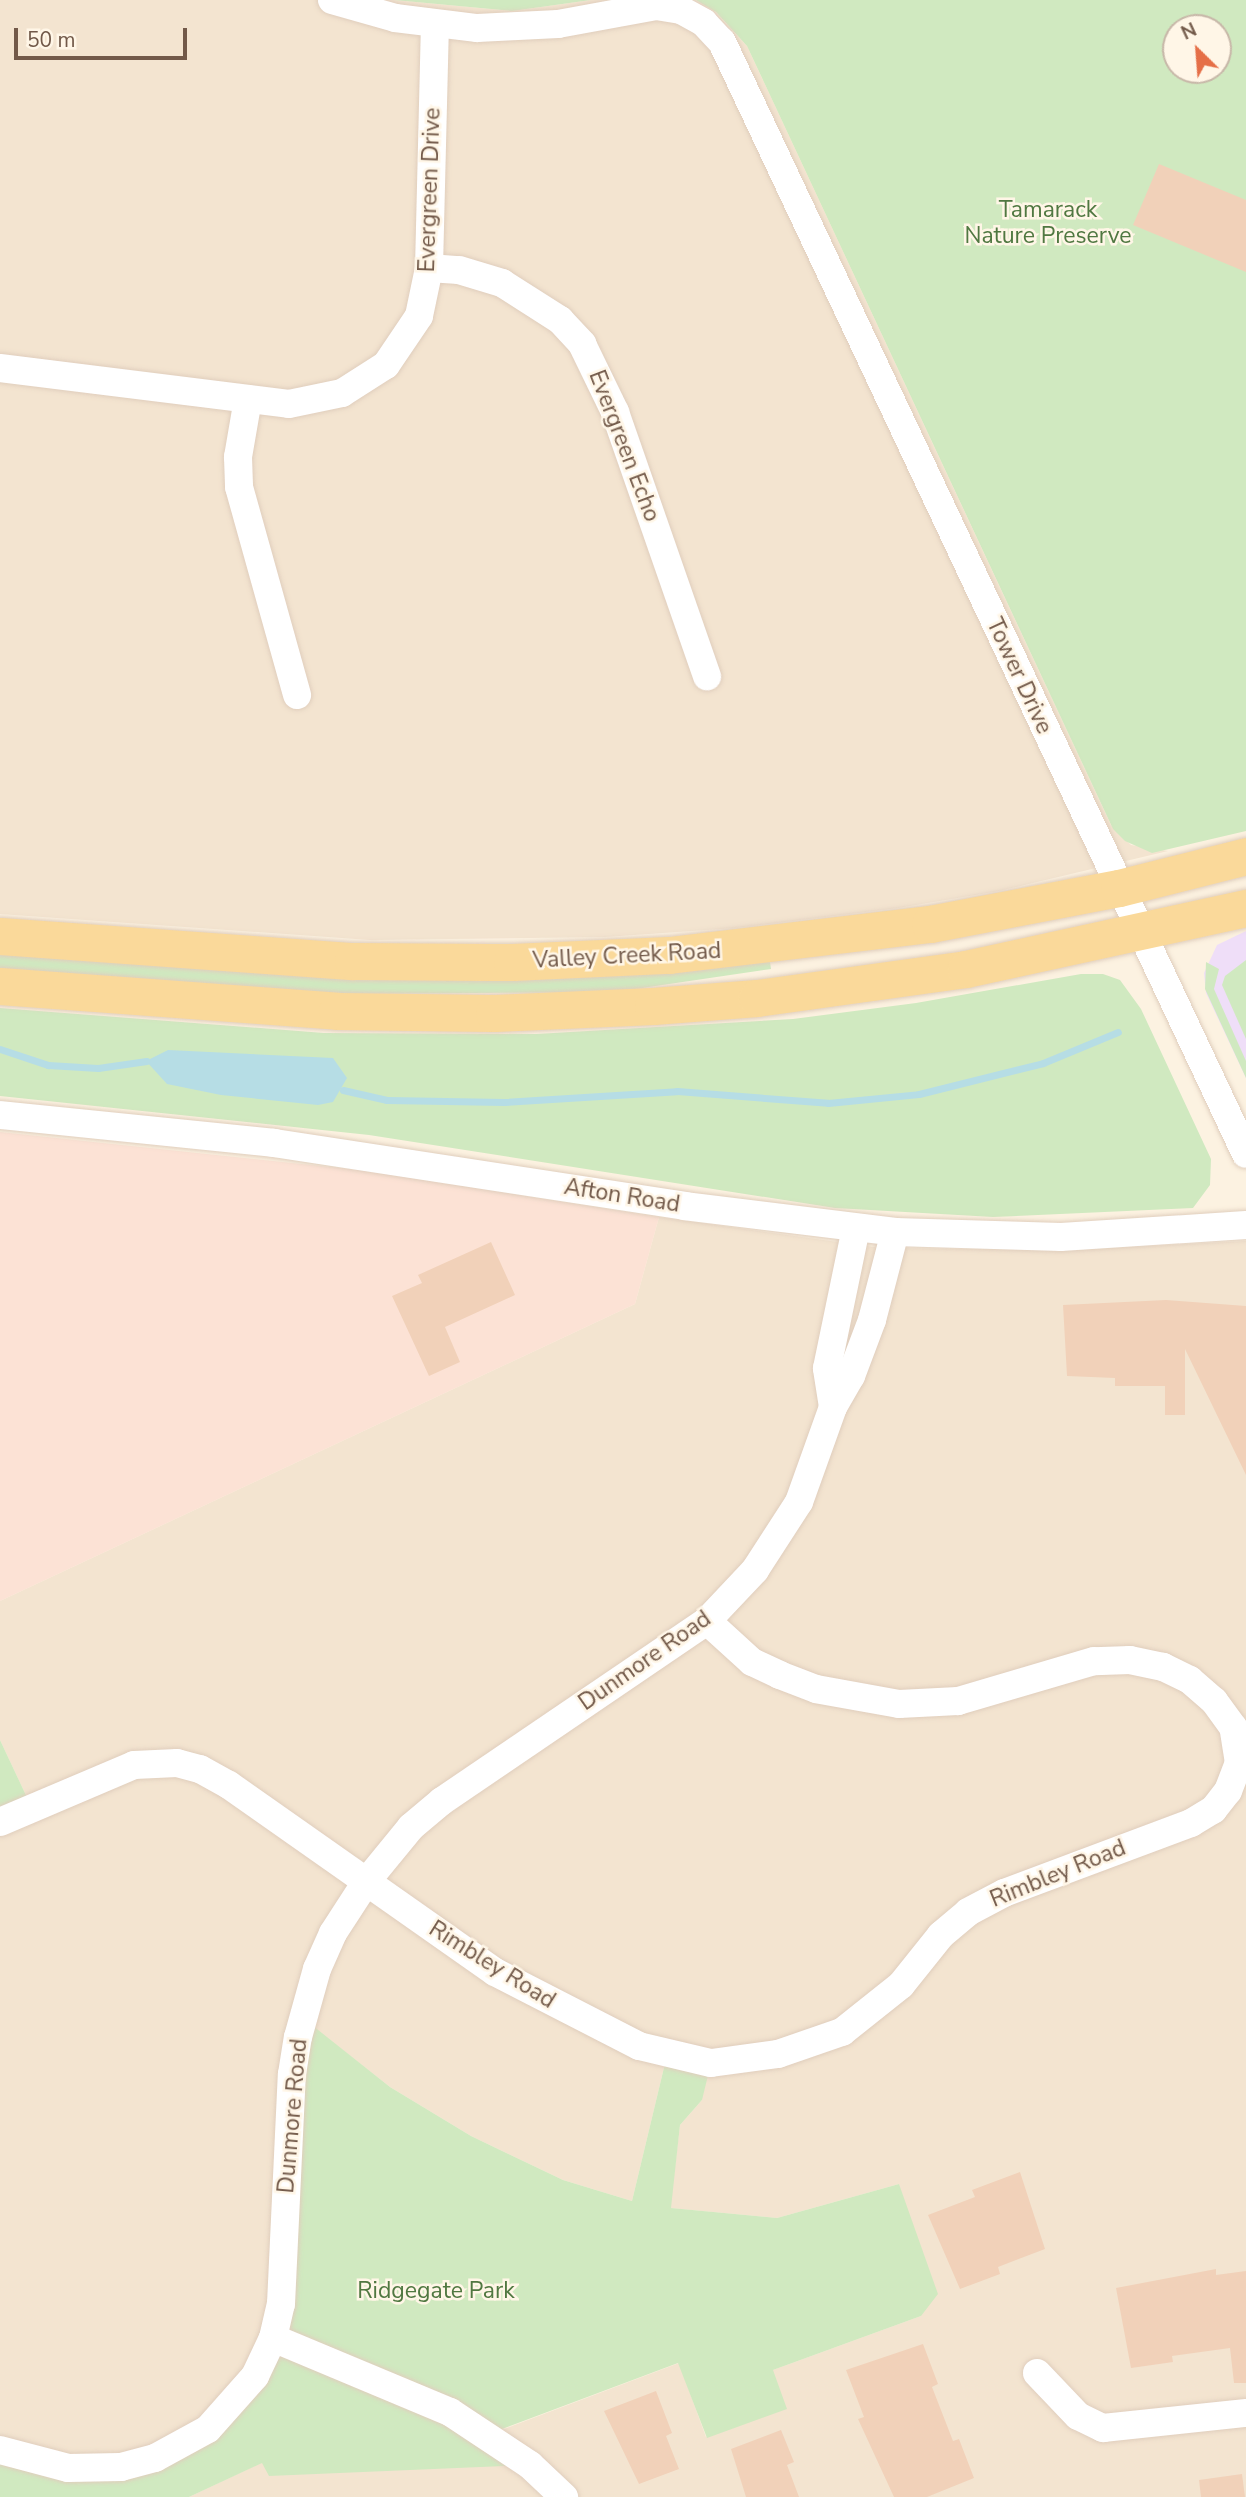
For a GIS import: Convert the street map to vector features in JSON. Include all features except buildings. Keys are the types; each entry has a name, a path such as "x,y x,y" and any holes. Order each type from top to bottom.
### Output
{"main road":[{"name":"Valley Creek Road","path":"0,936 327,960 565,961 826,939 1119,888 1246,856"},
{"path":"0,986 337,1011 601,1009 861,985 1142,934 1246,908"}],"street":[{"name":"Tower Drive","path":"332,0 435,24 517,28 656,6 681,10 704,23 722,42 1246,1154"},
{"name":"Evergreen Drive","path":"0,368 289,404 317,400 365,381 405,341 419,316 429,268 435,24"},
{"name":"Evergreen Echo","path":"429,268 459,270 502,283 560,320 582,344 615,412 707,676"},
{"path":"248,400 238,457 239,487 297,695"},
{"name":"Afton Road","path":"0,1115 390,1158 684,1206 895,1232 1070,1237 1246,1225"},
{"name":"Dunmore Road","path":"833,1407 827,1368 856,1228"},
{"name":"Dunmore Road","path":"0,2450 68,2468 121,2467 155,2458 208,2429 231,2407 255,2376 273,2338 281,2304 292,2074 298,2037 317,1969 366,1881 411,1827 442,1801 707,1621 755,1570 799,1502 833,1407 872,1320 895,1232"},
{"name":"Rimbley Road","path":"0,1822 113,1772 177,1762 229,1785 495,1972 593,2026 639,2046 699,2062 739,2060 811,2046 842,2032 901,1984 941,1935 968,1912 1004,1893 1191,1823 1213,1810 1228,1791 1239,1763 1233,1727 1214,1701 1190,1680 1163,1667 1094,1661 958,1701 899,1704 817,1689 780,1675 752,1662 707,1621"},
{"path":"273,2338 450,2412 530,2465 564,2497"},
{"path":"1037,2374 1078,2416 1103,2428 1246,2413"}],"shaded area":[{"path":"0,0 394,0 512,11 591,0 696,0 711,7 747,46 1111,825 1131,845 1168,851 999,891 898,908 735,928 605,937 370,940 0,914"},
{"path":"1246,931 1246,1078 1206,993 1204,973 1217,945"},
{"path":"0,1132 368,1171 659,1217 635,1304 0,1601"},
{"path":"659,1217 881,1248 1071,1250 1246,1241 1246,2497 189,2497 263,2462 488,2435 679,2363 706,2437 773,2370 921,2316 899,2184 777,2218 670,2208 680,2125 702,2100 667,2055 632,2201 563,2180 471,2136 390,2087 303,2019 281,2304 231,2407 127,2466 0,2450 0,1822 32,1808 0,1740 0,1601 635,1304"}],"green space":[{"path":"394,0 591,0 512,11"},
{"name":"Tamarack Nature Preserve","path":"696,0 1246,0 1246,831 1152,853 1125,841 1113,829 747,46 716,12"},
{"path":"0,952 324,976 770,962 771,969 615,992 326,994 0,971"},
{"path":"1246,960 1246,1039 1222,985 1225,976"},
{"path":"1206,962 1219,969 1214,989 1246,1061 1246,1078 1205,989"},
{"path":"1081,974 1103,974 1120,980 1141,1009 1211,1159 1210,1185 1193,1208 993,1217 835,1208 369,1135 0,1096 0,1008 324,1033 536,1034 793,1019 916,1003"},
{"path":"0,1740 32,1808 0,1822"},
{"name":"Ridgegate Park","path":"303,2018 390,2087 471,2136 563,2180 632,2201 667,2055 711,2063 702,2100 680,2125 671,2208 777,2218 899,2184 938,2294 921,2316 773,2370 787,2409 707,2438 678,2363 489,2434 530,2465 269,2476 262,2463 189,2497 0,2497 0,2450 45,2466 182,2446 273,2338"}],"water":[{"path":"168,1050 333,1058 347,1078 333,1102 318,1105 221,1095 167,1084 146,1061"}],"waterway":[{"path":"343,1090 387,1100 504,1102 677,1091 828,1103 919,1094 1043,1063 1118,1032"},
{"path":"0,1049 48,1065 98,1068 146,1061"}]}
